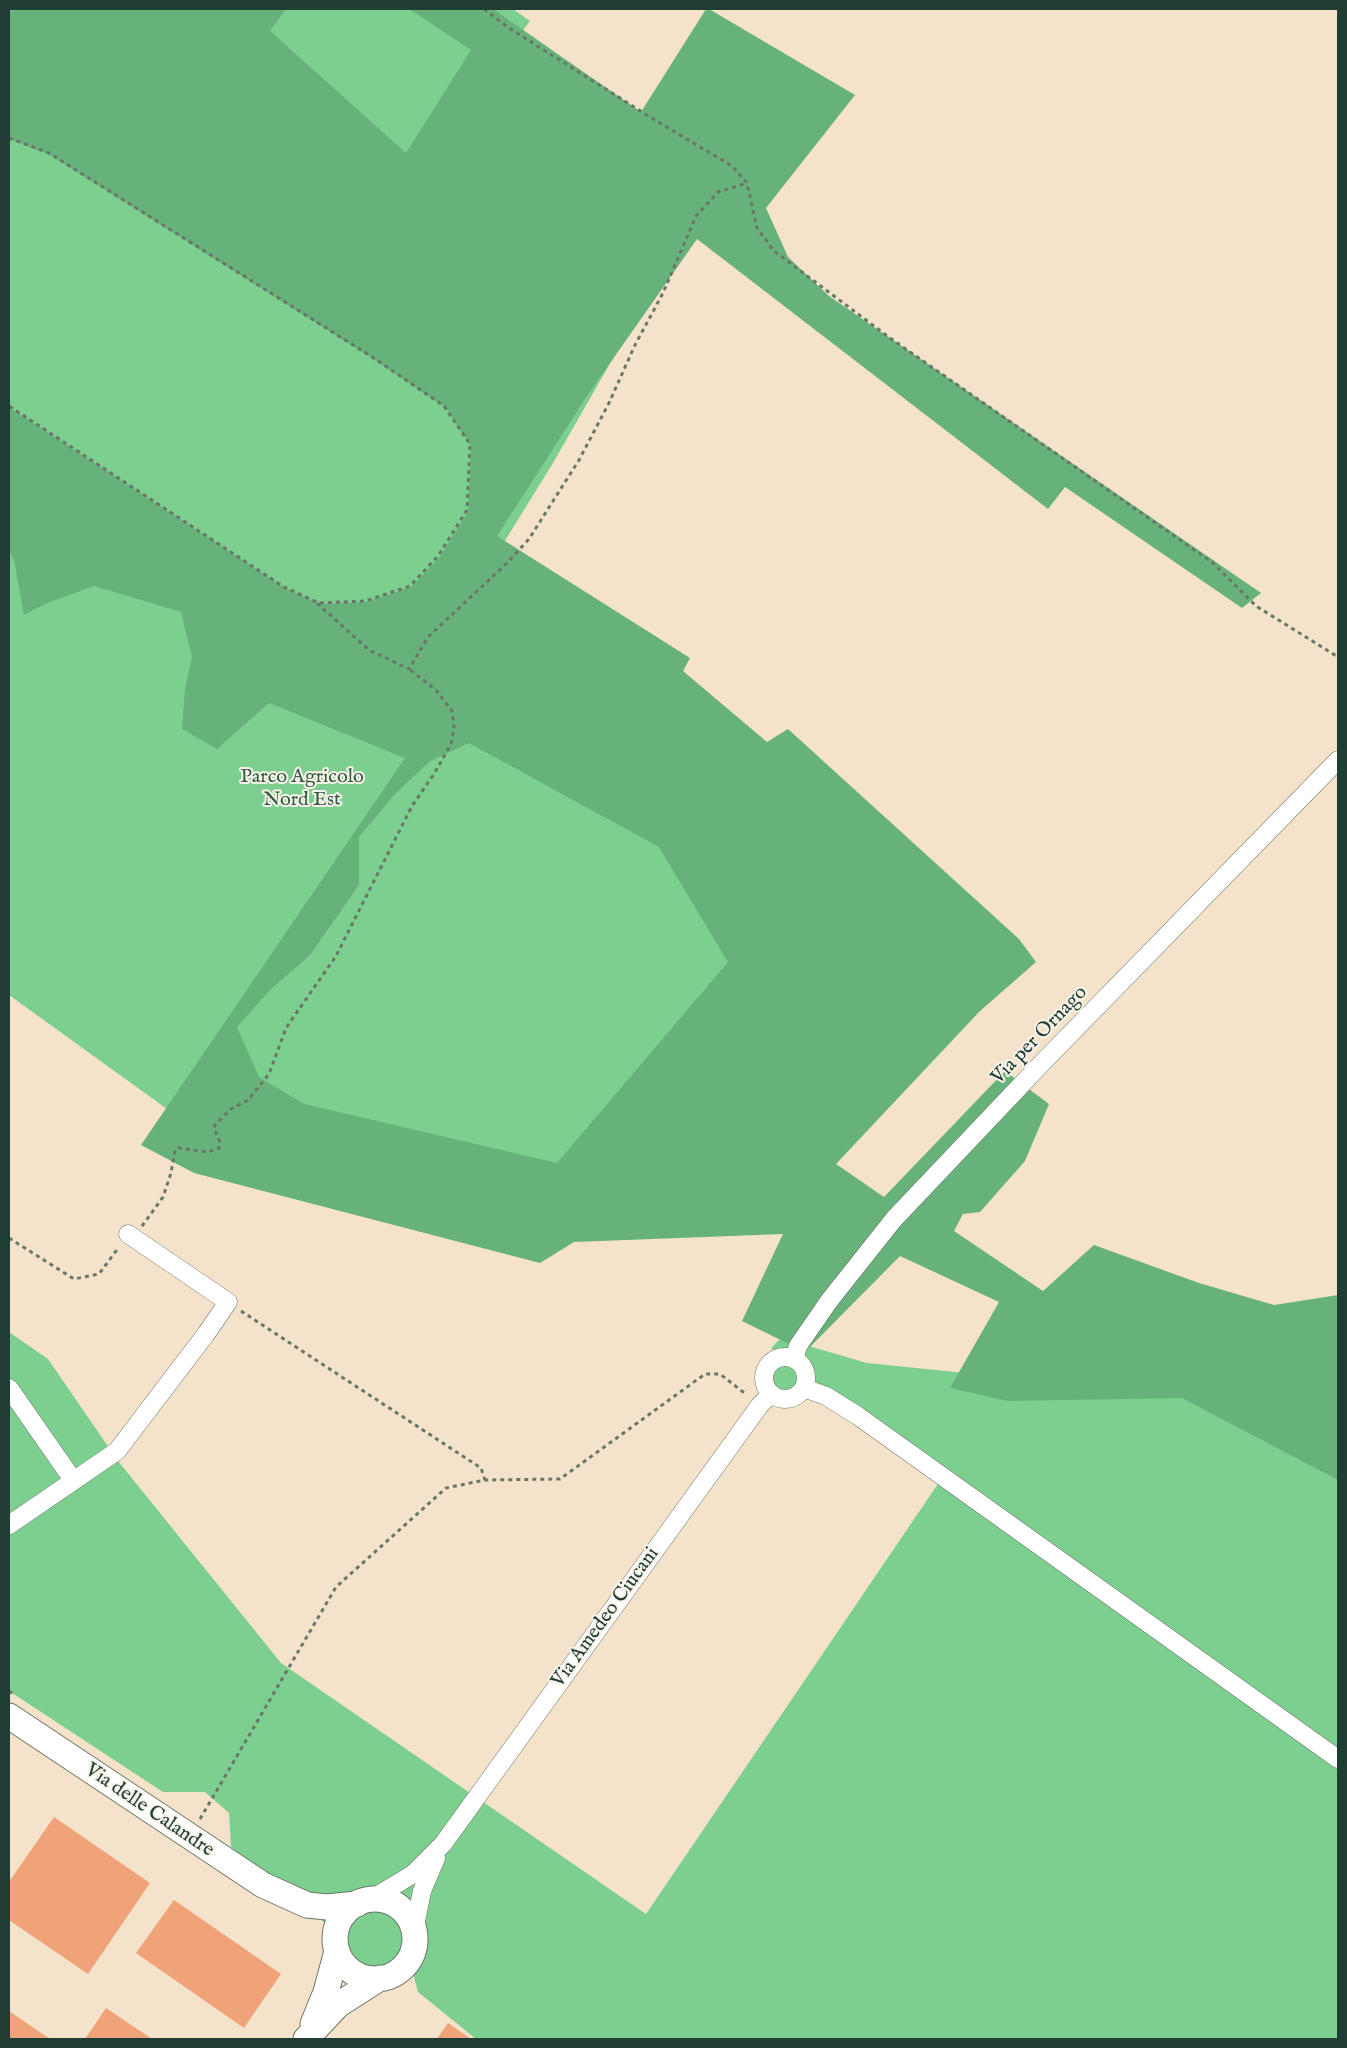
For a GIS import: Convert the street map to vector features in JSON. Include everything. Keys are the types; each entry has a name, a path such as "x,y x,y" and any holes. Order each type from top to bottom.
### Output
{"main road":[{"name":"Via delle Calandre","path":"9,1716 253,1880 307,1905 364,1902"},
{"name":"Via delle Calandre","path":"294,1899 318,1922 337,1949"},
{"path":"364,1902 386,1901 398,1907 407,1916 414,1931"},
{"name":"Via Amedeo Ciucani","path":"305,2039 323,2002 337,1949 336,1934 340,1922 347,1911 364,1902"},
{"name":"Via Amedeo Ciucani","path":"305,2039 338,2006 380,1978 396,1972 408,1960 414,1944 414,1931"},
{"path":"337,1949 343,1962 352,1971 364,1977 380,1978"}],"street":[{"name":"Via per Ornago","path":"794,1359 798,1346 829,1301 894,1219 1049,1056 1338,760"},
{"path":"9,1525 116,1452 206,1334 228,1302 130,1236"},
{"path":"778,1358 794,1359 805,1370 806,1381 804,1388 798,1395 790,1399 766,1400 764,1380 768,1367 778,1358"},
{"path":"9,1388 73,1480"},
{"path":"804,1388 826,1396 858,1416 1338,1760"},
{"name":"Via Amedeo Ciucani","path":"364,1902 413,1874 443,1844 766,1400"},
{"name":"Via Amedeo Ciucani","path":"414,1931 422,1891 443,1844"}],"path":[{"path":"484,9 509,28 732,166 746,183 757,228 774,251 890,338 1213,563 1256,606 1338,656"},
{"path":"9,138 49,153 370,355 444,406 470,444 467,510 438,556 410,586 365,601 319,603 284,587 9,407"},
{"path":"409,670 428,638 506,564 528,539 579,460 609,403 635,346 663,293 696,216 718,192 746,183"},
{"path":"9,407 288,590 320,604 369,650 409,670 436,690 452,711 454,727 451,744 434,774 412,806 372,882 355,922 336,956 286,1028 269,1074 248,1100 232,1109 215,1125 214,1129 220,1142 219,1148 208,1152 178,1148 175,1150 171,1173 163,1196 99,1274 74,1280 9,1238"},
{"path":"228,1302 481,1468 485,1480"},
{"path":"189,1837 336,1587 446,1488 485,1480 560,1479 705,1374 720,1374 766,1400"}],"green space":[{"name":"Parco Agricolo Nord Est","path":"9,9 513,9 530,21 415,173 620,346 553,463 490,565 755,964 557,1180 185,1122 9,995"},
{"path":"12,9 286,9 270,31 406,153 471,50 409,9 493,9 641,112 706,9 855,95 766,208 788,257 829,296 1261,593 1242,608 1065,487 1048,509 697,239 587,396 497,536 690,658 683,671 767,742 788,729 1019,939 1036,962 979,1012 836,1164 884,1197 1005,1071 1049,1104 1025,1161 980,1212 963,1214 954,1231 1043,1291 1094,1245 1199,1283 1274,1305 1338,1295 1338,1480 1182,1398 1008,1401 950,1388 999,1302 900,1256 805,1352 742,1321 783,1234 574,1242 540,1263 194,1173 141,1145 405,758 269,703 217,749 182,729 185,689 192,657 181,612 94,586 47,603 24,615 14,560 9,551 9,407 285,588 320,604 366,602 411,587 439,558 468,512 471,446 445,407 370,357 50,155 9,139 9,14","holes":["469,743 659,847 728,962 557,1163 304,1104 259,1077 237,1027 270,990 310,955 359,885 359,837 393,796 430,761"]},
{"path":"1338,1321 1338,2039 476,2039 418,1992 410,1962 401,1952 393,1961 384,1966 373,1968 360,1964 350,1954 346,1940 231,1847 229,1813 205,1792 163,1792 9,1691 9,1332 48,1359 118,1461 281,1663 646,1914 942,1478 771,1348 783,1336 788,1340 867,1363 1015,1378"},
{"path":"785,1366 794,1369 797,1378 794,1387 785,1390 776,1387 773,1378 776,1369"}],"building":[{"path":"54,1817 150,1883 88,1974 9,1920 9,1882"},
{"path":"174,1900 281,1974 244,2028 136,1953"},
{"path":"106,2008 152,2039 85,2039"},
{"path":"9,2011 50,2039 9,2039"},
{"path":"448,2023 471,2039 437,2039"}]}
